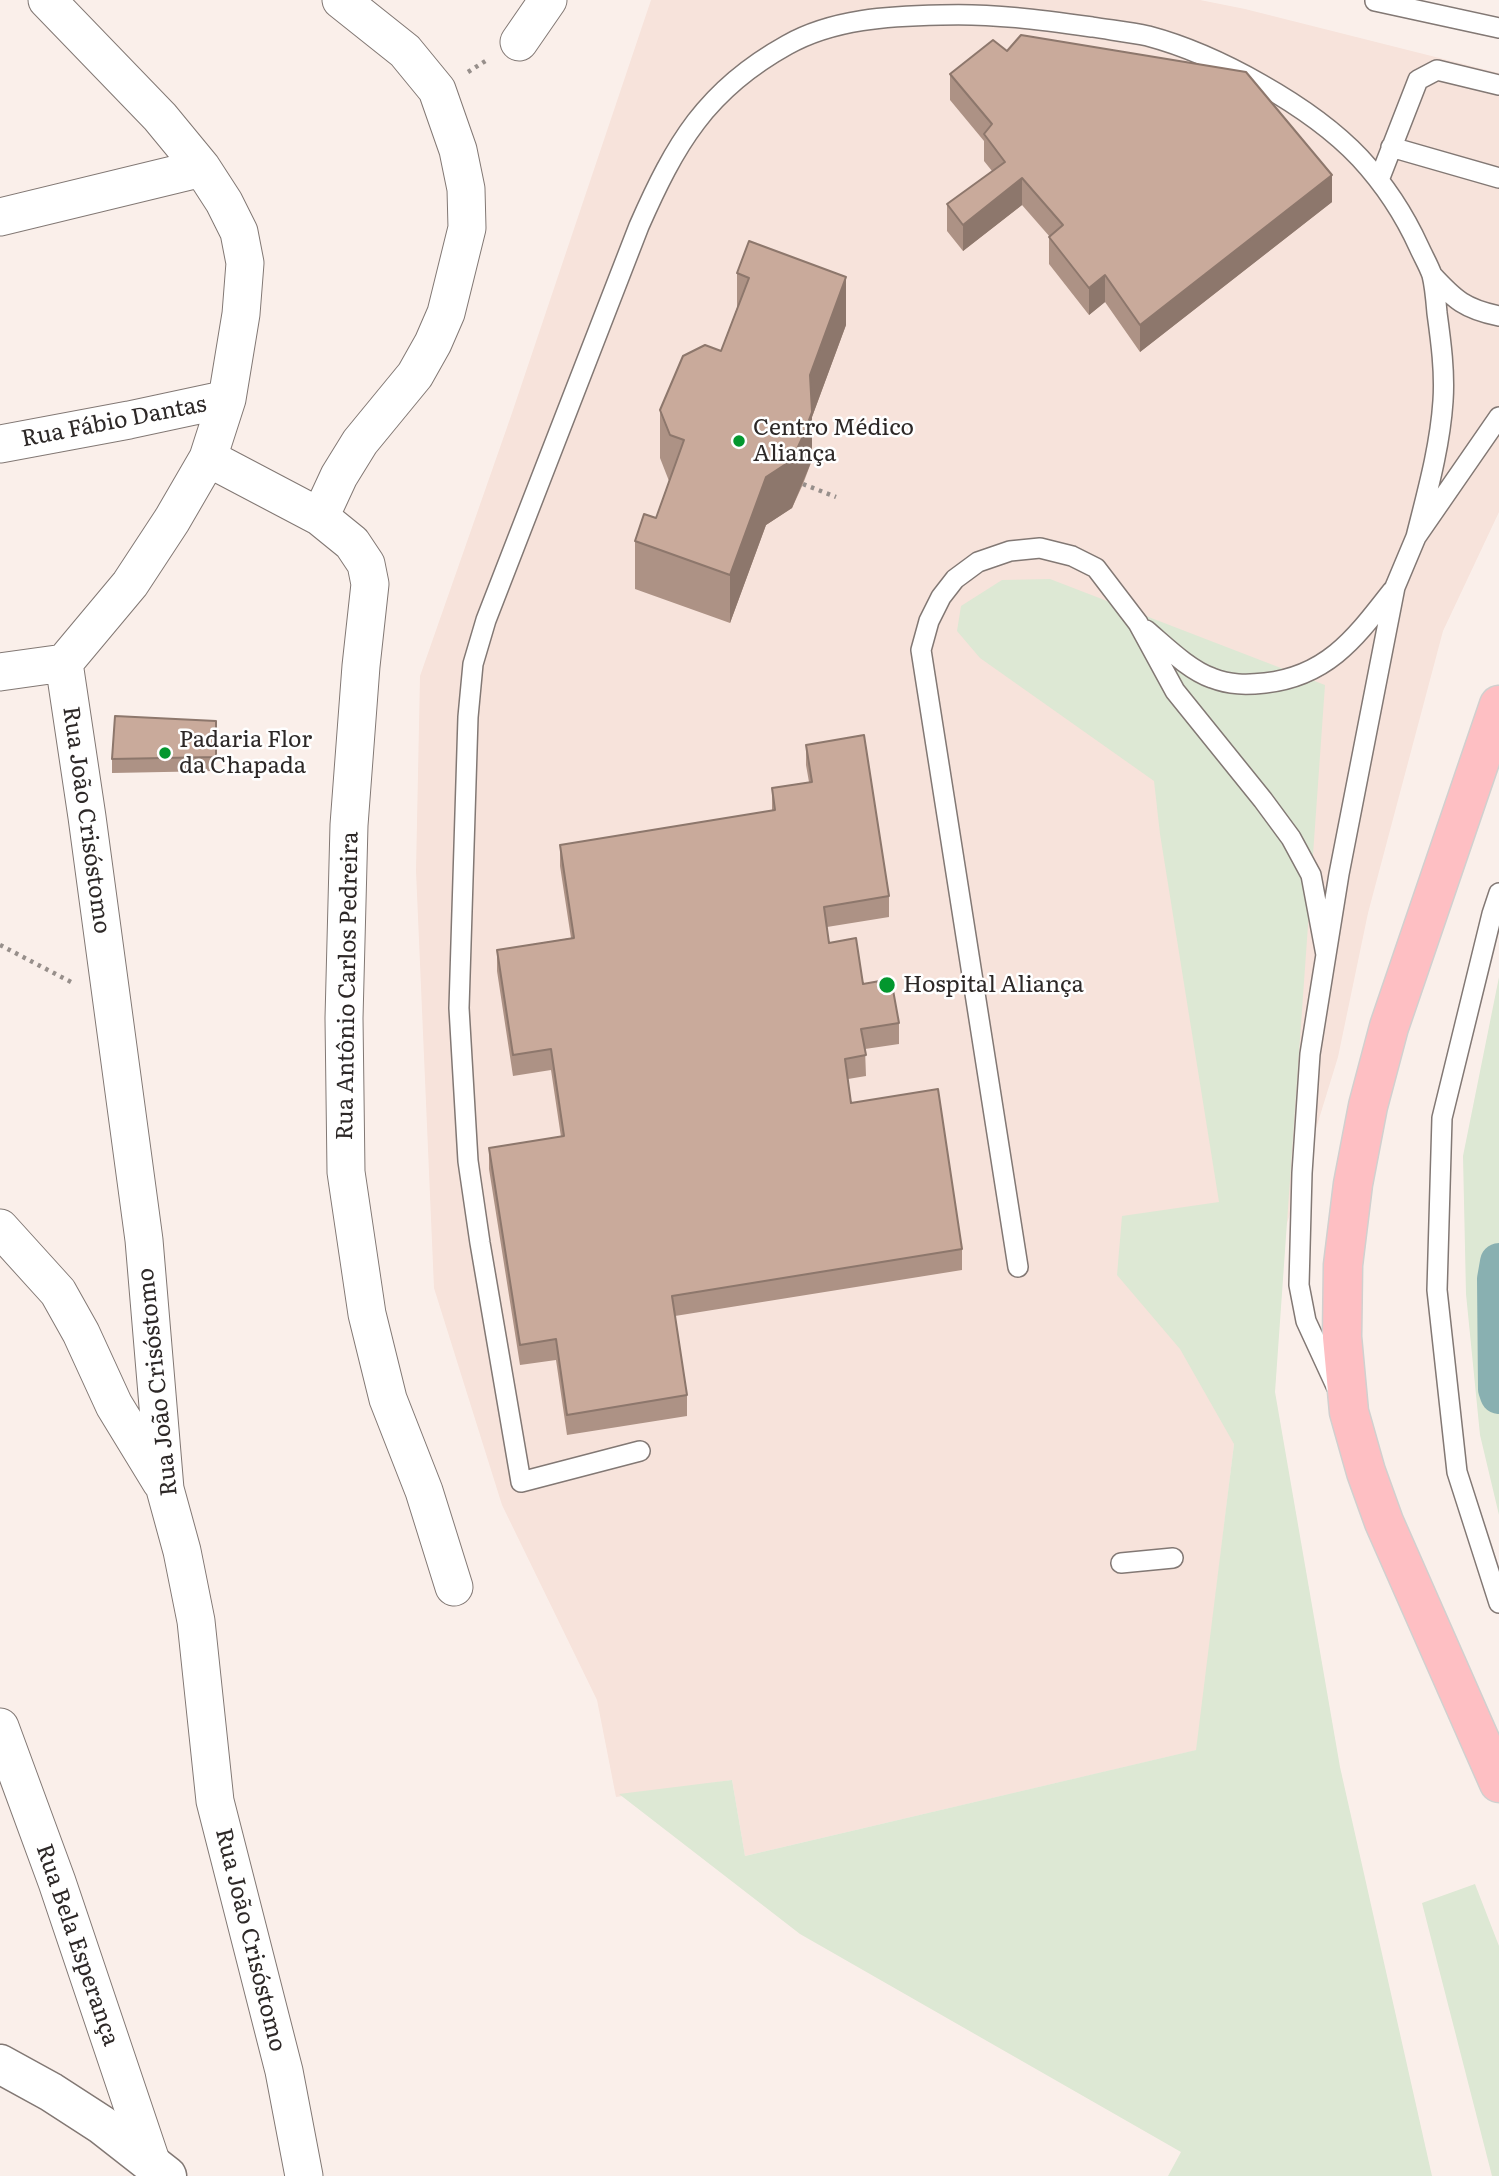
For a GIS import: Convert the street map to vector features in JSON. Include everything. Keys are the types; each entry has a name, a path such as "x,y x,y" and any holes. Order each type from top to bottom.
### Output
{"main road":[{"path":"1499,705 1389,1027 1368,1107 1353,1184 1343,1265 1342,1337 1349,1412 1366,1472 1384,1522 1499,1783"}],"street":[{"path":"0,672 64,663 130,584 172,520 208,458 227,399 241,314 245,263 239,232 224,202 201,168 160,117 47,0"},
{"path":"320,517 339,476 360,442 415,374 433,343 446,313 467,228 466,189 458,150 437,90 405,51 341,0"},
{"path":"519,41 548,0"},
{"path":"0,217 201,168"},
{"name":"Rua Fábio Dantas","path":"0,444 129,421 227,399"},
{"name":"Rua Antônio Carlos Pedreira","path":"208,458 320,517 352,543 366,564 370,584 349,825 344,1018 346,1172 367,1314 388,1399 424,1491 454,1587"},
{"name":"Rua João Crisóstomo","path":"64,663 144,1240 165,1489 197,1621 215,1801 284,2071 304,2176"},
{"path":"0,1228 58,1292 81,1333 114,1405 165,1489"},
{"name":"Rua Bela Esperança","path":"0,1727 57,1882 155,2172"},
{"path":"0,2064 51,2092 102,2125 155,2172"}],"lane":[{"path":"1375,1 1499,28"},
{"path":"640,1451 522,1482 468,1161 459,982 472,664 486,620 634,239 661,177 684,137 712,101 748,69 790,43 834,25 903,16 964,14 1022,18 1147,36 1208,57 1264,86 1319,122 1358,156 1389,193 1412,231 1432,275 1441,342 1443,400 1434,463 1416,537 1395,587 1339,874 1310,1054 1302,1173 1299,1284 1306,1321 1349,1412"},
{"path":"1378,180 1418,80 1437,70 1499,85"},
{"path":"1391,148 1499,178"},
{"path":"1432,275 1454,299 1477,312 1499,316"},
{"path":"1416,537 1499,417"},
{"path":"1018,1267 921,650 929,621 941,597 955,579 978,562 1010,551 1040,548 1072,555 1096,568 1138,623 1175,691 1291,838 1311,875 1326,955"},
{"path":"1138,623 1180,658 1209,677 1241,686 1285,681 1325,664 1358,635 1395,587"},
{"path":"1499,893 1442,1118 1437,1290 1457,1472 1499,1604"},
{"path":"1121,1563 1173,1558"}],"path":[{"path":"437,90 519,41"},
{"path":"803,484 836,498"},
{"path":"0,946 113,1003"}],"shaded area":[{"name":"Hospital Aliança","path":"651,0 1200,0 1499,73 1499,512 1443,631 1368,913 1338,1057 1261,1308 1234,1444 1197,1750 745,1856 732,1780 616,1797 597,1700 502,1505 434,1288 416,871 420,676"}],"green space":[{"path":"1050,579 1325,685 1275,1392 1340,1767 1432,2176 1168,2176 1181,2152 800,1934 619,1794 732,1780 745,1856 1196,1750 1234,1444 1180,1349 1117,1275 1122,1216 1219,1202 1160,834 1154,781 980,658 957,631 961,606 1002,580"},
{"path":"1499,977 1499,1515 1480,1435 1466,1294 1463,1156"},
{"path":"1475,1884 1499,1946 1499,2176 1492,2176 1422,1903"}],"building":[{"path":"1021,35 1246,72 1332,175 1140,325 1105,275 1089,288 1049,237 1063,225 1022,178 963,225 947,204 1005,162 984,134 992,124 950,74 993,40 1007,51"},
{"name":"Centro Médico Aliança","path":"749,241 846,277 810,375 812,412 803,436 792,460 766,477 730,575 635,541 644,514 656,518 684,440 670,435 660,410 683,356 705,345 721,351 749,278 737,273"},
{"name":"Padaria Flor da Chapada","path":"115,716 216,721 216,757 112,759"},
{"name":"Hospital Aliança","path":"864,735 889,896 824,907 829,943 856,938 863,984 891,979 899,1023 861,1029 866,1055 845,1059 851,1103 938,1089 962,1249 672,1296 687,1395 567,1415 556,1339 520,1345 489,1148 564,1136 551,1049 513,1055 497,950 574,938 560,845 775,810 772,788 812,782 806,745"}],"waterway":[{"path":"1499,1262 1496,1279 1499,1395"}],"place":[{"name":"Centro Médico Aliança","path":"739,441"},
{"name":"Padaria Flor da Chapada","path":"165,753"},
{"name":"Hospital Aliança","path":"887,985"}]}
